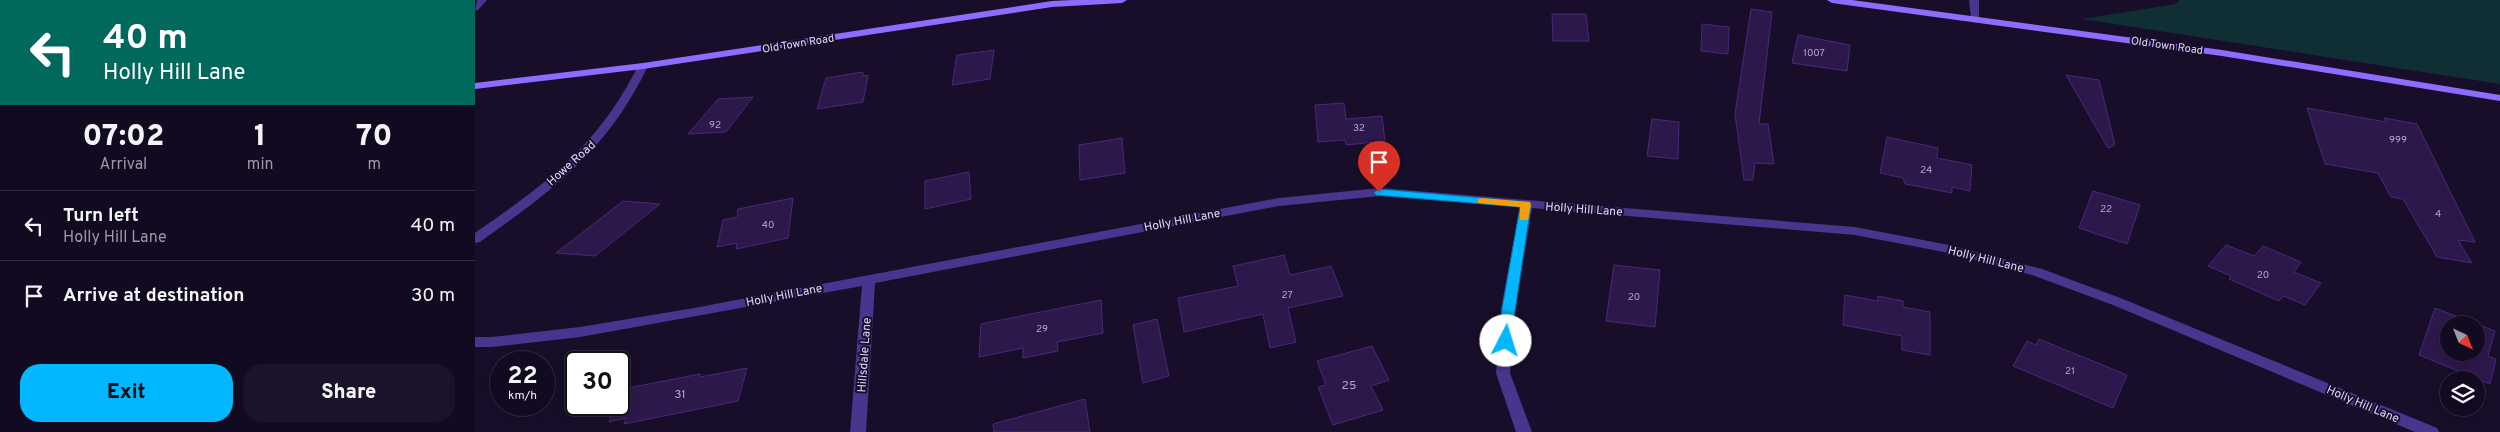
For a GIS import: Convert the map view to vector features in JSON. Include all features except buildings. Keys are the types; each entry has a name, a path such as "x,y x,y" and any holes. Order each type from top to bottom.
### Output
{"main road":[{"name":"Old Town Road","path":"475,86 643,66 1052,4 1122,0"},
{"name":"Old Town Road","path":"1832,0 2222,53 2500,98"}],"street":[{"path":"475,8 482,0"},
{"path":"1974,0 1976,19"},
{"name":"Howe Road","path":"475,239 546,186 596,141 618,113 643,66"},
{"name":"Holly Hill Lane","path":"475,342 492,342 580,332 694,313 1279,202 1379,192 1526,205 1764,222 1855,231 1949,249 2037,272 2118,302 2431,432"},
{"path":"1524,432 1503,373 1508,309 1526,205"},
{"name":"Hillsdale Lane","path":"858,432 869,279"}],"green space":[{"path":"2179,0 2500,0 2500,84 2082,19 2176,4"}],"slow traffic":[{"path":"1482,201 1526,205 1524,217"}],"route":[{"path":"1379,192 1526,205 1508,309 1506,341"}]}
